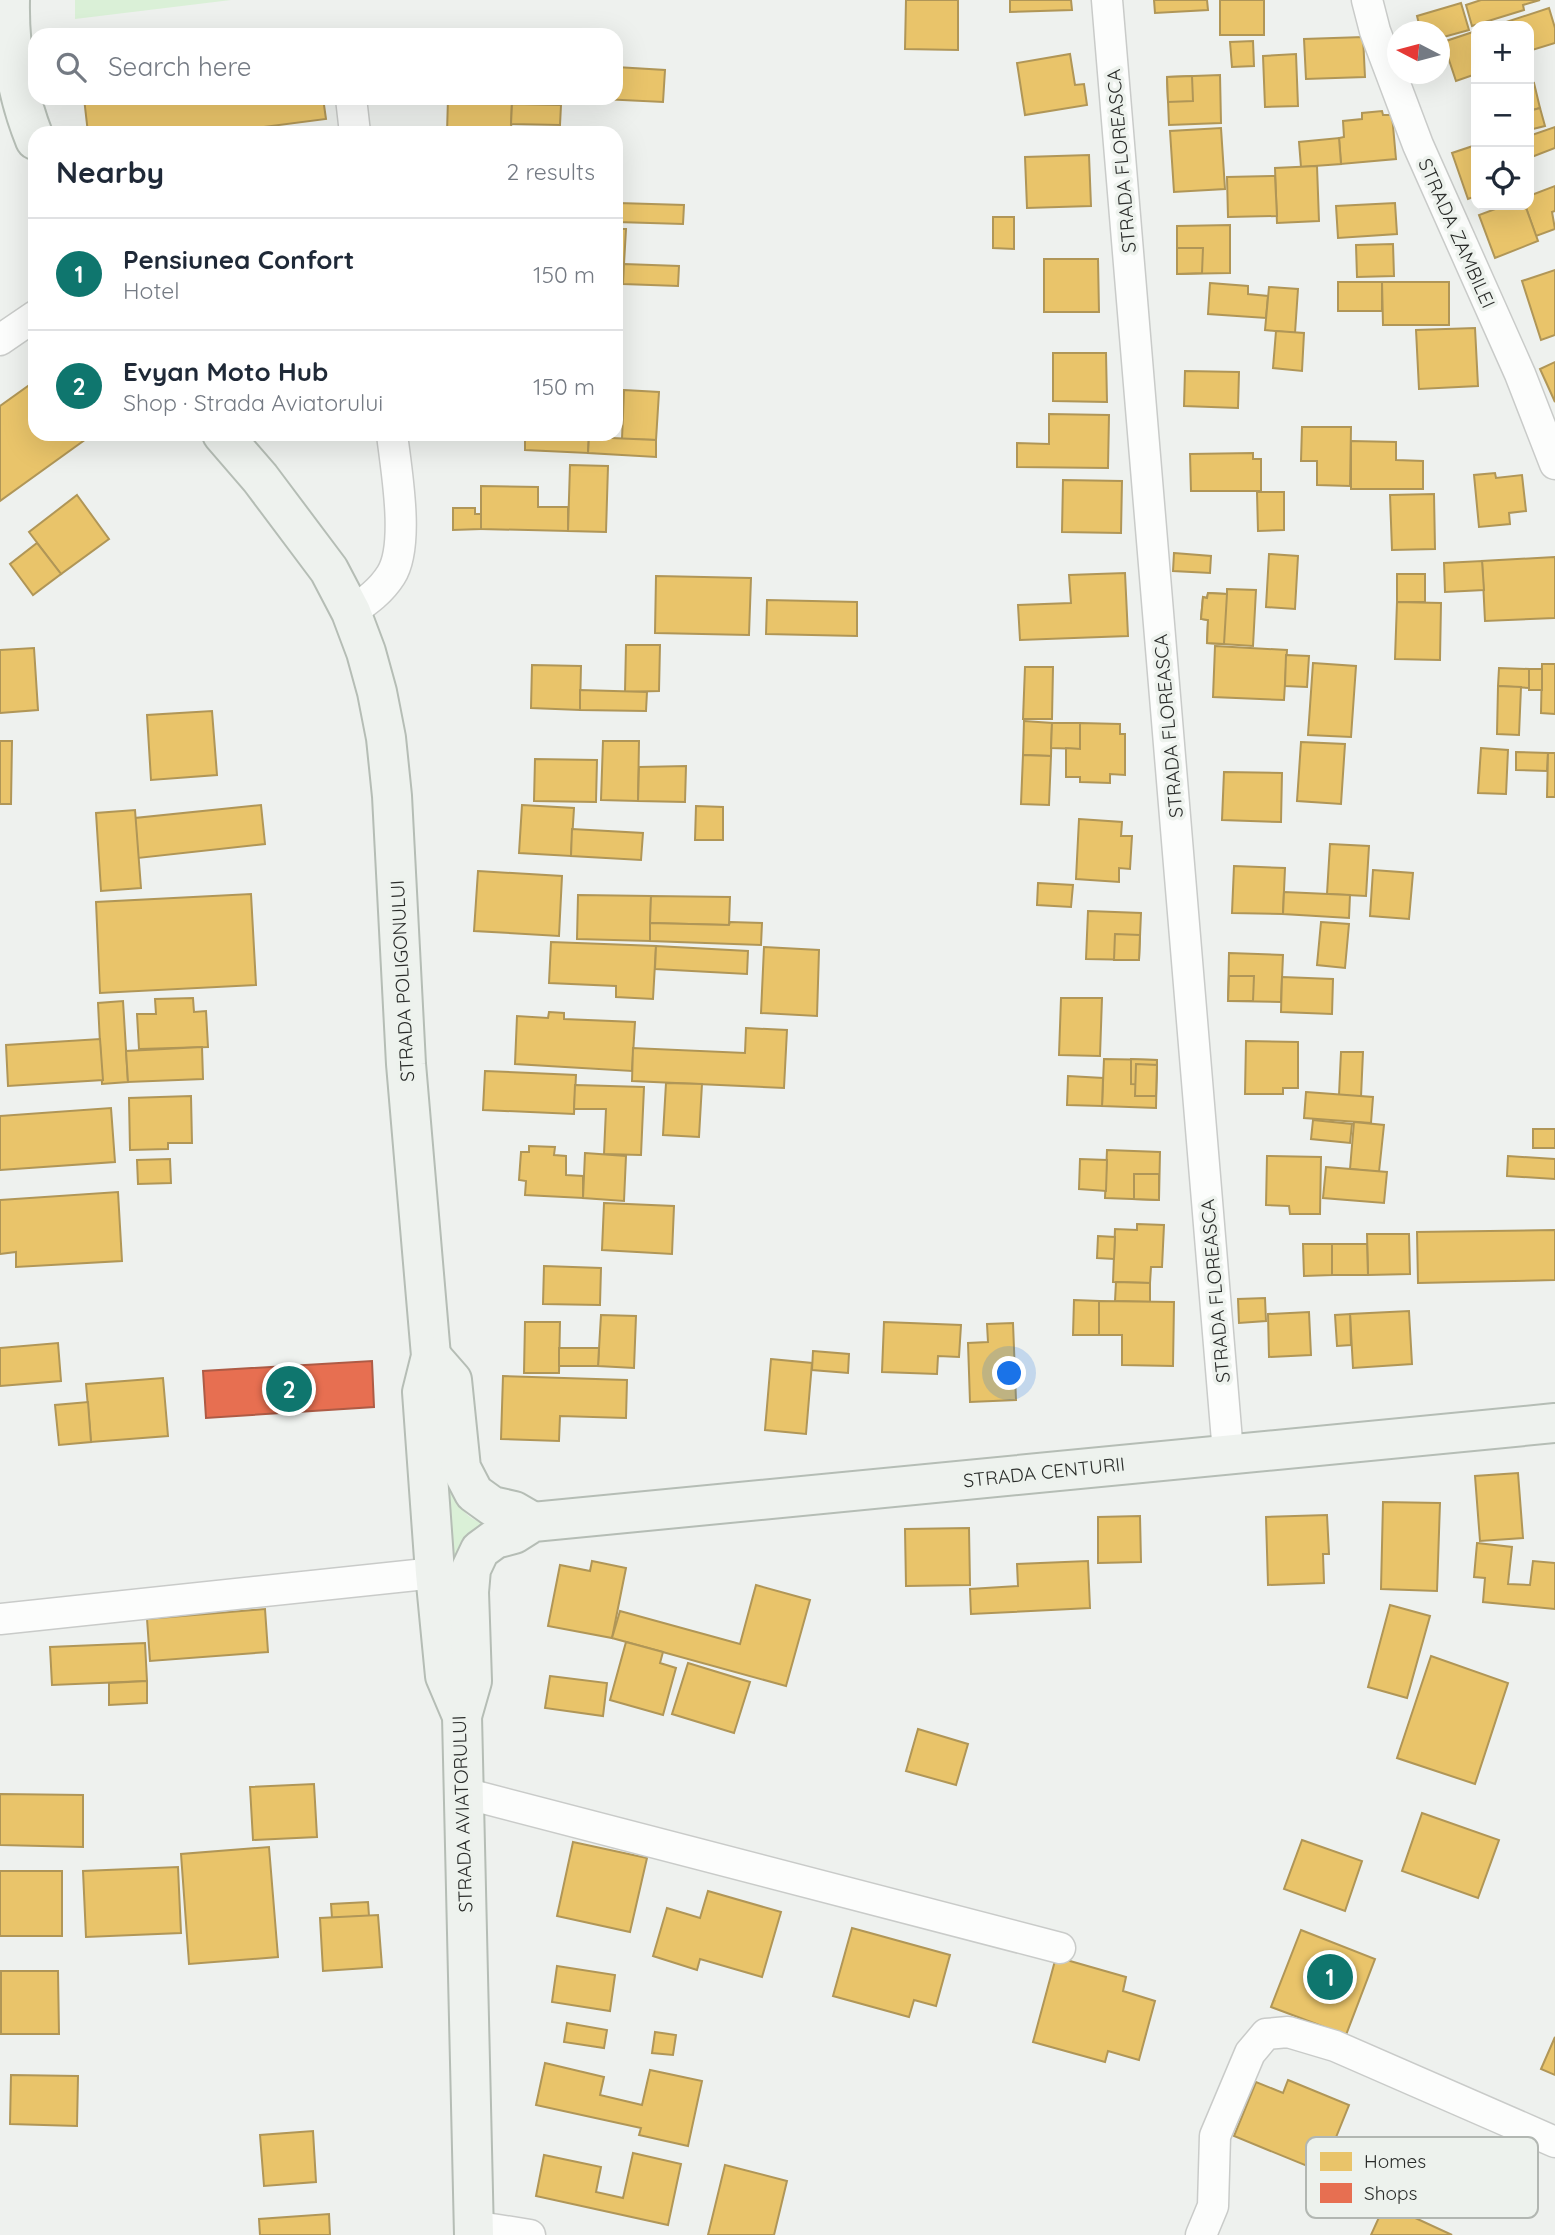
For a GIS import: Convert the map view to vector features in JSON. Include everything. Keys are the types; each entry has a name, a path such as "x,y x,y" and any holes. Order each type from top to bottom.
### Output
{"main road":[{"path":"10,0 12,51 8,80 29,126"},
{"name":"STRADA POLIGONULUI","path":"228,441 260,478 329,569 351,612 377,692 386,738 392,796 406,1064 432,1356"},
{"name":"STRADA CENTURII","path":"432,1356 452,1380 461,1468 474,1493 492,1506 514,1511 533,1522"},
{"name":"STRADA AVIATORULUI","path":"432,1356 422,1392 435,1573 445,1676 462,1716 473,2230"},
{"name":"STRADA CENTURII","path":"462,1716 472,1681 469,1592 471,1569 480,1550 495,1539 514,1534 533,1522 1555,1423"}],"street":[{"name":"STRADA FLOREASCA","path":"1107,0 1228,1453"},
{"name":"STRADA ZAMBILEI","path":"1367,0 1379,43 1418,145 1520,374 1555,464"},
{"path":"352,105 354,126"},
{"path":"0,340 28,321"},
{"path":"351,612 375,596 393,573 401,540 393,441"},
{"path":"0,1619 435,1573"},
{"path":"464,1793 1060,1948"},
{"path":"1201,2235 1213,2206 1215,2136 1250,2053 1266,2034 1288,2032 1335,2046 1555,2142"},
{"path":"473,2230 530,2235"}],"green space":[{"path":"75,0 231,0 75,19"},
{"path":"441,1437 448,1478 458,1503 476,1521 490,1525 462,1544 453,1576"}],"building: Homes":[{"path":"906,0 958,0 958,50 905,49"},
{"path":"1010,0 1071,0 1072,10 1010,12"},
{"path":"1154,0 1207,0 1208,10 1155,13"},
{"path":"1220,0 1264,0 1264,35 1220,35"},
{"path":"1481,0 1540,0 1523,5 1524,10 1488,21 1471,22 1466,5"},
{"path":"1461,3 1469,30 1450,35 1450,21 1418,21 1417,16"},
{"path":"1549,8 1555,28 1555,43 1534,49 1534,21 1509,21"},
{"path":"1471,33 1471,76 1456,81 1450,63 1450,40"},
{"path":"1363,37 1365,77 1306,79 1304,39"},
{"path":"1253,41 1254,66 1232,67 1230,42"},
{"path":"1070,54 1075,85 1084,84 1087,105 1025,115 1017,63"},
{"path":"1296,54 1298,106 1265,107 1263,56"},
{"path":"623,67 665,70 663,102 623,100"},
{"path":"1220,75 1221,123 1169,125 1167,77"},
{"path":"1192,76 1193,101 1168,102 1167,77"},
{"path":"1534,83 1540,108 1534,110"},
{"path":"85,105 324,105 326,119 271,126 87,126"},
{"path":"448,105 512,105 511,126 447,126"},
{"path":"512,105 561,105 560,125 511,124"},
{"path":"1540,108 1545,126 1534,129 1534,110"},
{"path":"1382,111 1383,115 1392,115 1396,159 1341,164 1339,138 1344,137 1343,121 1362,119 1362,113"},
{"path":"1555,127 1555,148 1534,156 1534,134"},
{"path":"1221,128 1225,189 1174,192 1170,131"},
{"path":"1339,138 1341,164 1301,167 1299,142"},
{"path":"1471,147 1471,198 1468,199 1452,153"},
{"path":"1089,155 1091,206 1027,208 1025,157"},
{"path":"1317,166 1319,221 1277,223 1275,168"},
{"path":"1275,176 1277,216 1228,217 1227,177"},
{"path":"1555,186 1555,211 1552,212 1555,229 1536,236 1527,210 1534,210 1534,194"},
{"path":"623,203 684,205 683,224 623,222"},
{"path":"1395,203 1397,234 1338,238 1336,206"},
{"path":"1492,210 1527,210 1538,241 1495,258 1479,215"},
{"path":"993,217 1014,217 1014,249 993,248"},
{"path":"1230,225 1230,273 1177,274 1177,226"},
{"path":"623,229 626,229 624,264"},
{"path":"1393,244 1394,276 1357,277 1356,245"},
{"path":"1177,248 1203,248 1202,273 1177,274"},
{"path":"1044,259 1098,259 1099,312 1044,312"},
{"path":"624,264 679,266 678,286 623,284"},
{"path":"1555,270 1555,335 1541,340 1522,281"},
{"path":"1338,282 1382,282 1382,311 1338,311"},
{"path":"1382,282 1449,282 1449,325 1383,325"},
{"path":"1210,283 1248,286 1248,294 1268,296 1266,318 1208,314"},
{"path":"1269,287 1298,289 1295,333 1265,330"},
{"path":"1475,328 1478,386 1419,389 1416,330"},
{"path":"1276,331 1304,333 1302,371 1273,368"},
{"path":"1053,353 1106,353 1107,402 1053,401"},
{"path":"1555,362 1555,402 1540,369"},
{"path":"1185,371 1239,372 1238,408 1184,406"},
{"path":"28,386 28,441 83,441 0,501 0,406"},
{"path":"624,390 659,392 656,440 623,439"},
{"path":"1049,414 1109,415 1108,468 1017,467 1017,443 1049,444"},
{"path":"1302,427 1351,427 1350,486 1317,485 1317,461 1301,461"},
{"path":"656,440 656,457 588,453 589,441"},
{"path":"525,441 589,441 588,453 525,450"},
{"path":"1351,441 1396,442 1396,460 1423,461 1423,489 1351,489"},
{"path":"1253,453 1253,459 1261,459 1261,491 1191,491 1190,454"},
{"path":"570,465 608,466 606,532 568,531"},
{"path":"1495,473 1496,478 1522,475 1526,511 1509,513 1510,524 1479,527 1474,475"},
{"path":"1063,480 1122,481 1121,533 1062,532"},
{"path":"481,486 538,487 538,507 568,507 568,531 481,529"},
{"path":"1257,492 1284,492 1284,530 1258,531"},
{"path":"1434,494 1435,549 1392,550 1390,495"},
{"path":"77,495 109,539 61,574 29,532"},
{"path":"453,508 475,508 475,514 481,514 481,529 453,530"},
{"path":"37,543 61,574 33,595 10,564"},
{"path":"1174,553 1211,556 1210,573 1173,571"},
{"path":"1269,554 1298,556 1295,609 1266,607"},
{"path":"1555,557 1555,618 1485,621 1482,561"},
{"path":"1482,561 1484,590 1445,592 1444,563"},
{"path":"1125,573 1128,636 1020,640 1018,605 1071,603 1069,575"},
{"path":"1397,574 1425,574 1425,602 1397,602"},
{"path":"656,576 751,578 749,635 655,633"},
{"path":"1227,589 1256,590 1253,646 1207,643 1208,620 1201,619 1203,597 1207,598 1208,593 1227,594"},
{"path":"1208,593 1227,594 1224,644 1207,643 1208,620 1201,619 1203,597 1207,598"},
{"path":"767,600 857,602 857,636 766,634"},
{"path":"1397,602 1441,603 1440,660 1395,659"},
{"path":"626,645 660,645 659,691 625,692"},
{"path":"1215,646 1287,650 1284,700 1213,697"},
{"path":"34,648 38,710 0,713 0,650"},
{"path":"1286,655 1309,656 1307,687 1285,686"},
{"path":"1313,663 1356,666 1351,737 1308,735"},
{"path":"1542,664 1555,664 1555,714 1541,713"},
{"path":"532,665 581,666 580,710 531,708"},
{"path":"1025,667 1053,667 1052,719 1023,719"},
{"path":"1499,668 1529,669 1529,688 1498,686"},
{"path":"1529,669 1542,669 1542,690 1529,690"},
{"path":"1498,686 1521,687 1519,735 1497,734"},
{"path":"580,690 647,692 646,711 580,710"},
{"path":"212,711 217,775 151,780 147,715"},
{"path":"1024,721 1052,723 1051,756 1023,755"},
{"path":"1052,723 1080,723 1080,749 1051,748"},
{"path":"1080,723 1120,724 1120,734 1125,734 1125,775 1110,774 1110,783 1080,782 1080,777 1066,777 1066,748 1080,749"},
{"path":"0,741 12,741 11,804 0,804"},
{"path":"603,741 639,741 638,801 601,800"},
{"path":"1301,742 1345,744 1341,804 1297,801"},
{"path":"1481,748 1508,750 1506,794 1478,793"},
{"path":"1516,752 1548,753 1547,771 1516,770"},
{"path":"1548,753 1555,753 1555,797 1547,797"},
{"path":"1023,755 1051,756 1049,805 1021,804"},
{"path":"535,759 597,760 596,802 534,801"},
{"path":"686,766 685,802 638,801 639,767"},
{"path":"1224,772 1282,773 1281,822 1222,820"},
{"path":"261,805 265,844 138,858 135,818"},
{"path":"522,805 574,808 571,856 519,853"},
{"path":"696,806 723,807 723,840 695,840"},
{"path":"135,810 141,888 101,891 96,813"},
{"path":"1079,819 1122,822 1121,836 1132,836 1130,869 1119,868 1119,882 1076,879"},
{"path":"572,829 643,833 641,860 571,856"},
{"path":"1330,844 1369,846 1366,896 1327,894"},
{"path":"1234,866 1285,868 1283,914 1232,913"},
{"path":"1373,870 1413,873 1409,919 1370,916"},
{"path":"478,871 562,876 559,936 474,931"},
{"path":"1038,883 1073,885 1071,907 1037,905"},
{"path":"1284,892 1350,895 1349,918 1283,914"},
{"path":"251,894 256,985 100,993 96,902"},
{"path":"578,895 651,896 650,941 577,939"},
{"path":"651,896 730,897 729,925 650,923"},
{"path":"1088,911 1141,913 1139,960 1086,959"},
{"path":"730,922 762,923 761,945 650,941 650,923 729,925"},
{"path":"1321,922 1349,924 1345,968 1317,965"},
{"path":"1115,934 1140,935 1139,960 1114,960"},
{"path":"551,942 656,946 653,999 616,997 616,986 549,983"},
{"path":"656,946 748,951 747,974 655,969"},
{"path":"764,947 819,950 817,1016 761,1013"},
{"path":"1229,953 1283,955 1281,1002 1228,1001"},
{"path":"1229,976 1254,976 1253,1001 1228,1001"},
{"path":"1282,977 1333,979 1332,1014 1281,1012"},
{"path":"193,998 194,1012 206,1011 208,1047 139,1049 137,1014 156,1014 155,999"},
{"path":"1061,998 1102,998 1100,1056 1059,1055"},
{"path":"123,1001 128,1082 102,1084 98,1003"},
{"path":"549,1012 564,1013 564,1019 635,1022 632,1071 515,1064 517,1016 548,1018"},
{"path":"746,1028 787,1030 784,1088 632,1081 633,1048 745,1053"},
{"path":"100,1039 103,1080 8,1086 6,1045"},
{"path":"1246,1041 1298,1042 1298,1088 1283,1088 1283,1094 1245,1094"},
{"path":"202,1047 203,1079 128,1082 126,1051"},
{"path":"1341,1052 1363,1052 1361,1097 1339,1095"},
{"path":"1104,1059 1157,1060 1156,1108 1102,1106"},
{"path":"1131,1059 1157,1060 1156,1085 1131,1084"},
{"path":"1136,1064 1157,1065 1156,1096 1135,1096"},
{"path":"485,1071 576,1075 574,1114 483,1110"},
{"path":"1068,1076 1103,1078 1102,1106 1067,1105"},
{"path":"666,1083 702,1084 699,1137 663,1135"},
{"path":"575,1085 644,1087 641,1155 604,1154 606,1109 574,1109"},
{"path":"1306,1092 1373,1097 1371,1123 1304,1118"},
{"path":"191,1096 192,1143 168,1143 168,1149 130,1150 129,1098"},
{"path":"111,1108 115,1162 0,1170 0,1116"},
{"path":"1313,1120 1352,1124 1350,1143 1311,1139"},
{"path":"1354,1122 1384,1125 1379,1172 1350,1169"},
{"path":"1533,1129 1555,1129 1555,1148 1533,1148"},
{"path":"529,1146 555,1147 554,1155 566,1156 566,1175 583,1176 583,1198 525,1195 526,1181 519,1180 521,1152 529,1152"},
{"path":"1107,1150 1160,1152 1159,1200 1105,1198"},
{"path":"585,1153 626,1156 624,1201 583,1198"},
{"path":"1267,1156 1321,1157 1320,1214 1290,1214 1289,1206 1266,1205"},
{"path":"1508,1156 1555,1159 1555,1179 1507,1176"},
{"path":"170,1159 171,1183 138,1184 137,1160"},
{"path":"1080,1159 1107,1160 1106,1191 1079,1189"},
{"path":"1326,1167 1387,1172 1384,1203 1323,1198"},
{"path":"1134,1174 1159,1174 1159,1200 1134,1199"},
{"path":"118,1192 122,1261 16,1267 16,1252 0,1254 0,1200"},
{"path":"604,1203 674,1206 672,1254 602,1250"},
{"path":"1137,1224 1164,1225 1162,1267 1151,1267 1150,1283 1113,1282 1115,1229 1137,1230"},
{"path":"1555,1230 1555,1280 1418,1283 1417,1232"},
{"path":"1367,1234 1409,1234 1410,1274 1368,1275"},
{"path":"1098,1236 1115,1237 1114,1259 1097,1258"},
{"path":"1303,1244 1332,1244 1332,1275 1304,1276"},
{"path":"1332,1244 1367,1244 1368,1275 1332,1275"},
{"path":"544,1266 601,1268 600,1305 543,1304"},
{"path":"1116,1282 1150,1283 1150,1302 1115,1301"},
{"path":"1265,1298 1266,1321 1239,1323 1238,1299"},
{"path":"1074,1300 1099,1301 1099,1335 1073,1335"},
{"path":"1099,1301 1174,1302 1173,1366 1122,1365 1122,1335 1099,1335"},
{"path":"1409,1311 1412,1364 1353,1368 1350,1314"},
{"path":"1309,1312 1311,1355 1269,1357 1268,1314"},
{"path":"1350,1314 1351,1345 1337,1346 1335,1315"},
{"path":"601,1315 636,1316 634,1368 598,1366"},
{"path":"525,1322 560,1322 559,1373 524,1373"},
{"path":"884,1322 961,1325 959,1357 938,1356 937,1374 882,1372"},
{"path":"1013,1323 1016,1400 970,1402 968,1343 988,1342 987,1324"},
{"path":"58,1343 61,1381 0,1386 0,1348"},
{"path":"559,1348 599,1348 598,1366 559,1366"},
{"path":"813,1351 849,1354 848,1373 812,1370"},
{"path":"771,1359 812,1363 806,1434 765,1430"},
{"path":"503,1376 627,1380 626,1418 560,1416 559,1441 501,1439"},
{"path":"163,1378 168,1436 91,1442 86,1384"},
{"path":"88,1402 91,1442 59,1445 55,1405"},
{"path":"1518,1473 1523,1538 1480,1541 1475,1476"},
{"path":"1383,1502 1440,1503 1437,1591 1381,1589"},
{"path":"1327,1515 1329,1554 1323,1554 1324,1583 1268,1585 1266,1517"},
{"path":"1140,1516 1141,1562 1098,1563 1098,1517"},
{"path":"969,1528 970,1585 906,1586 905,1529"},
{"path":"1477,1543 1512,1547 1508,1584 1530,1585 1533,1561 1555,1563 1555,1609 1483,1602 1485,1578 1474,1577"},
{"path":"592,1561 626,1568 612,1638 548,1626 560,1565 590,1571"},
{"path":"1088,1561 1090,1608 971,1614 970,1589 1018,1586 1017,1564"},
{"path":"756,1585 810,1600 786,1686 612,1638 620,1611 740,1644"},
{"path":"1390,1605 1430,1616 1407,1698 1368,1687"},
{"path":"265,1609 268,1652 150,1661 147,1619"},
{"path":"626,1642 663,1652 660,1663 676,1668 663,1715 610,1700"},
{"path":"145,1643 147,1681 52,1685 50,1647"},
{"path":"1431,1656 1508,1683 1475,1784 1397,1758"},
{"path":"688,1663 750,1682 734,1733 672,1714"},
{"path":"550,1676 607,1683 603,1716 545,1708"},
{"path":"147,1681 147,1703 109,1705 109,1683"},
{"path":"918,1729 968,1744 956,1785 906,1771"},
{"path":"314,1784 317,1837 253,1840 250,1787"},
{"path":"0,1794 83,1795 83,1847 0,1845"},
{"path":"1422,1813 1499,1840 1478,1898 1402,1871"},
{"path":"1302,1840 1362,1861 1345,1911 1284,1889"},
{"path":"573,1842 647,1858 630,1932 557,1916"},
{"path":"269,1847 278,1957 189,1964 181,1854"},
{"path":"178,1867 181,1933 86,1937 83,1871"},
{"path":"0,1871 62,1871 62,1936 0,1936"},
{"path":"708,1891 781,1912 762,1977 700,1959 697,1970 653,1956 667,1908 700,1918"},
{"path":"368,1902 369,1916 332,1918 331,1904"},
{"path":"378,1915 382,1967 323,1971 320,1918"},
{"path":"852,1928 950,1955 936,2006 914,2000 909,2017 833,1996"},
{"path":"1301,1930 1375,1959 1346,2035 1271,2007"},
{"path":"1056,1957 1126,1977 1123,1991 1155,2001 1139,2060 1108,2051 1105,2062 1033,2042"},
{"path":"557,1966 615,1975 610,2011 552,2002"},
{"path":"1,1971 58,1971 59,2034 1,2034"},
{"path":"567,2023 607,2030 604,2048 564,2042"},
{"path":"655,2032 676,2035 673,2055 652,2053"},
{"path":"1555,2037 1555,2075 1541,2069"},
{"path":"545,2063 604,2077 600,2095 642,2105 650,2070 702,2081 688,2146 639,2135 641,2128 536,2105"},
{"path":"11,2075 78,2076 77,2126 10,2124"},
{"path":"1288,2080 1349,2105 1336,2137 1306,2137 1306,2165 1234,2136 1256,2082 1283,2093"},
{"path":"313,2131 316,2182 264,2186 260,2135"},
{"path":"633,2153 681,2164 668,2225 536,2196 544,2155 601,2167 596,2192 623,2198"},
{"path":"725,2165 787,2181 774,2235 708,2235"},
{"path":"329,2214 330,2235 260,2235 259,2219"},
{"path":"1379,2218 1415,2218 1452,2235 1371,2235"}],"building: Shops":[{"path":"372,1361 374,1407 206,1418 203,1371"}],"place":[{"name":"Evyan Moto Hub","path":"289,1389"},
{"name":"Pensiunea Confort","path":"1330,1977"}]}
